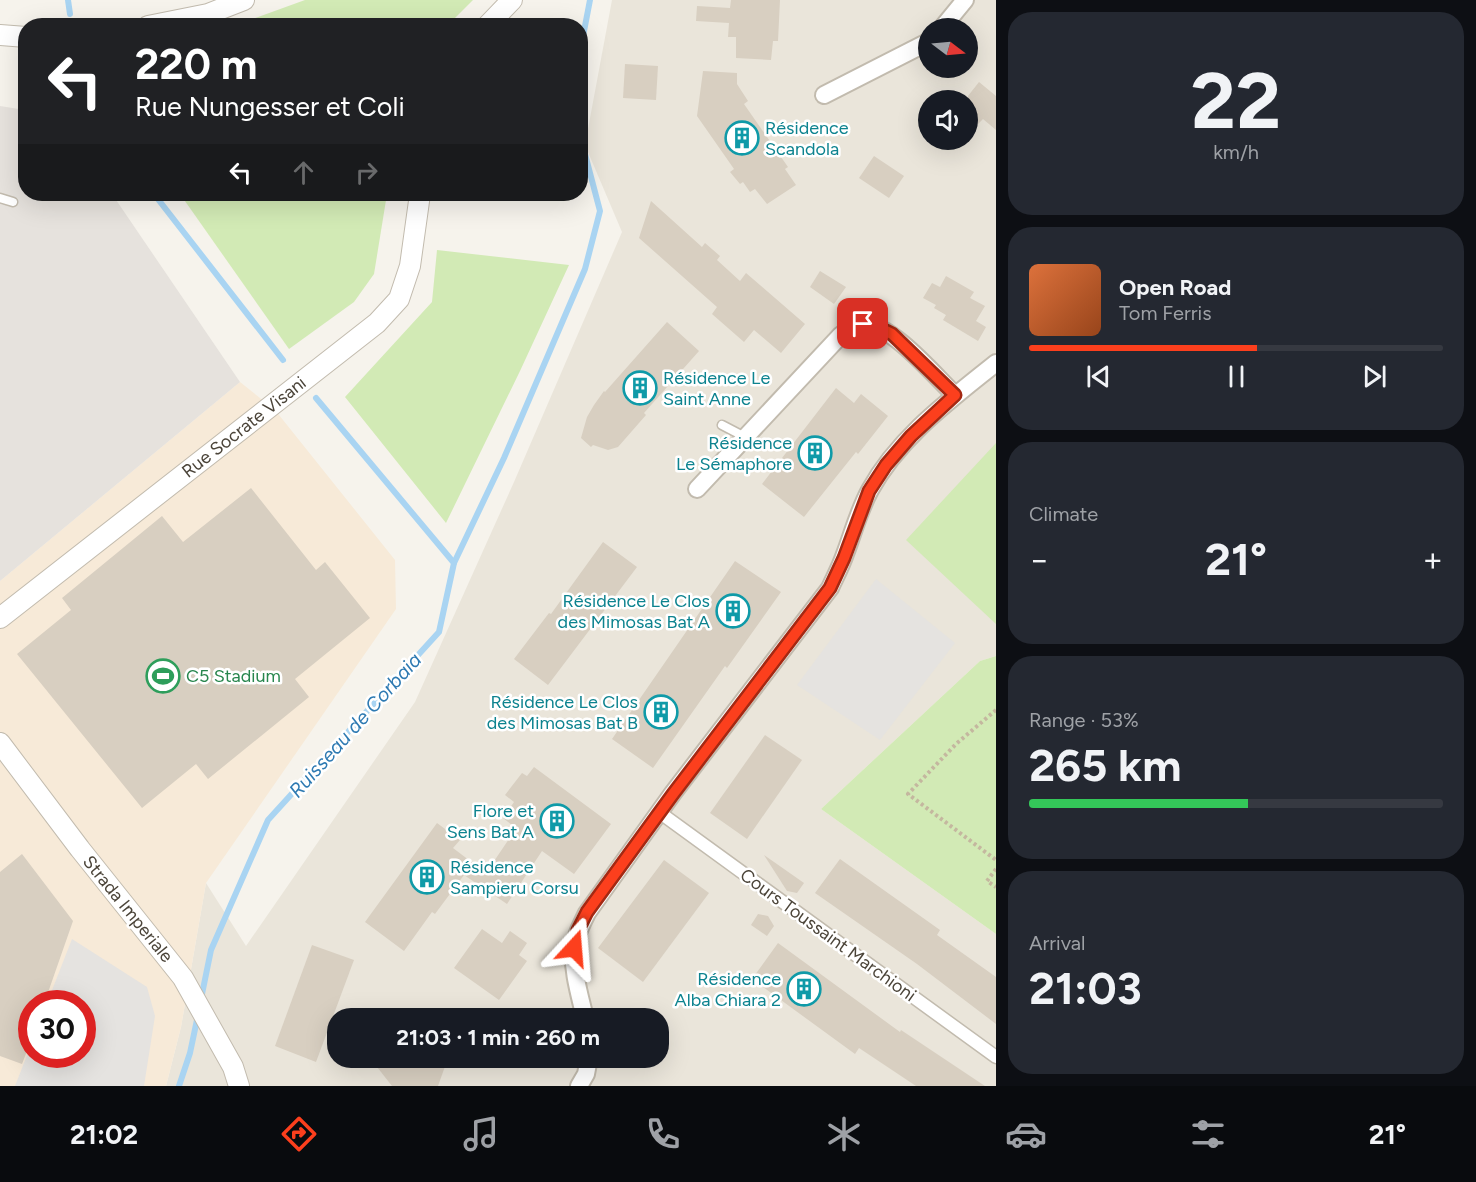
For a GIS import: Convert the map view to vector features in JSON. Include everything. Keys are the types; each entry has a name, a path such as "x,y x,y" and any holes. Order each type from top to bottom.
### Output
{"street":[{"path":"192,18 208,15 244,0"},
{"path":"495,18 512,0"},
{"path":"950,18 965,0"},
{"path":"0,35 18,36"},
{"path":"824,95 918,47"},
{"name":"Rue Socrate Visani","path":"0,618 377,323 399,299 410,267 419,201"},
{"path":"697,489 840,336 852,327 863,324 876,326 892,334 955,395"},
{"path":"583,1008 575,971 574,948 578,930 587,912 659,812 830,588 869,491 886,465 911,436 955,395 996,363"},
{"name":"Strada Imperiale","path":"0,743 80,849 183,978 236,1077"},
{"name":"Cours Toussaint Marchioni","path":"659,812 996,1057"},
{"path":"579,1086 587,1068"}],"lane":[{"path":"0,198 13,202"},
{"path":"722,425 745,437"}],"path":[{"path":"996,710 956,744 908,794 996,861"},
{"path":"996,869 987,881 996,887"}],"shaded area":[{"path":"612,0 996,0 996,656 980,661 821,809 996,934 996,1086 166,1086 181,1027 206,883 246,946 415,702 514,482 622,232 588,152 588,129"},
{"path":"0,106 18,109 18,201 117,201 240,382 0,581"},
{"path":"240,382 275,410 395,560 396,609 206,883 181,1027 166,1086 0,1086 0,581"},
{"path":"876,579 955,643 880,740 797,685"},
{"path":"72,939 147,987 155,1016 144,1086 15,1086 22,1068 96,1068 96,990 52,990"}],"green space":[{"path":"305,0 473,0 455,18 255,18"},
{"path":"185,201 386,201 374,274 354,302 289,349"},
{"path":"437,250 569,265 446,523 345,397 432,302"},
{"path":"996,443 996,624 906,540"},
{"path":"996,656 996,934 821,809 980,661"}],"building":[{"path":"731,0 780,0 778,41 773,41 771,60 736,58 736,37 728,37 729,23 696,21 697,6 730,8"},
{"path":"625,64 658,66 656,100 623,98"},
{"name":"Résidence Scandola","path":"703,71 737,73 737,84 748,101 744,104 788,167 785,169 796,185 767,204 755,189 750,192 743,182 740,184 730,172 734,169 697,116"},
{"path":"979,82 996,96 996,130 983,119 978,124 978,90 973,90"},
{"path":"874,156 904,176 889,198 859,178"},
{"path":"651,201 702,247 705,243 720,256 717,260 740,281 746,273 805,324 781,353 754,330 744,342 712,314 717,307 639,238"},
{"path":"820,271 846,287 834,304 810,287"},
{"path":"946,276 974,292 970,298 985,306 976,321 986,327 978,341 943,320 946,315 934,308 936,305 923,298 932,283 940,287"},
{"name":"Résidence Le Saint Anne","path":"667,322 699,351 644,413 646,415 618,447 608,450 593,445 591,447 581,438 587,417 594,405"},
{"name":"Résidence Le Sémaphore","path":"836,388 854,403 861,394 888,416 804,517 762,484"},
{"name":"C5 Stadium","path":"251,488 316,570 325,562 370,618 295,679 309,697 208,779 196,764 142,808 17,654 71,610 62,598 162,516 183,542"},
{"path":"603,542 637,567 548,685 514,659 549,613 551,614"},
{"path":"735,561 781,592 653,768 612,739"},
{"path":"765,735 802,760 747,839 710,813"},
{"path":"534,767 611,824 574,874 542,851 507,904 464,875 435,914 432,912 404,951 365,922 437,823 460,840 453,848 486,873 513,833 508,829 512,825 503,818 514,802 505,795 522,773 527,776"},
{"path":"22,854 73,921 49,990 18,990 18,1063 0,1056 0,872"},
{"path":"764,855 804,883 797,893 787,891"},
{"path":"840,859 940,930 937,935 996,977 996,1024 917,964 815,893"},
{"path":"664,860 709,893 643,982 598,948"},
{"path":"758,914 768,916 774,926 767,936 751,925"},
{"path":"482,929 502,943 510,931 527,943 519,955 527,961 499,1000 454,968"},
{"name":"Résidence Alba Chiara 2","path":"778,943 900,1032 901,1030 985,1086 916,1086 859,1048 855,1054 752,979"},
{"path":"312,945 354,960 336,1008 327,1008 327,1032 316,1062 275,1046"},
{"path":"378,1068 444,1068 438,1086 392,1086"}],"waterway":[{"name":"Ruisseau de Corbaia","path":"68,0 70,14"},
{"path":"587,18 590,0"},
{"path":"454,563 504,458 585,269 600,211 588,165"},
{"name":"Ruisseau de Corbaia","path":"159,201 283,360"},
{"name":"Ruisseau de Corbaia","path":"201,999 211,950 268,820 439,632 454,563 316,398"},
{"name":"Ruisseau de Corbaia","path":"179,1086 190,1053 198,1015"}],"place":[{"name":"Résidence Scandola","path":"742,138"},
{"name":"Résidence Le Saint Anne","path":"640,388"},
{"name":"Résidence Le Sémaphore","path":"815,453"},
{"name":"Résidence Le Clos des Mimosas Bat A","path":"733,611"},
{"name":"C5 Stadium","path":"163,676"},
{"name":"Résidence Le Clos des Mimosas Bat B","path":"661,712"},
{"name":"Flore et Sens Bat A","path":"557,821"},
{"name":"Résidence Sampieru Corsu","path":"427,877"},
{"name":"Résidence Alba Chiara 2","path":"804,989"}],"route":[{"path":"574,948 578,930 587,912 673,794 830,588 869,491 886,465 911,436 955,395 892,334 876,326 863,324"}]}
